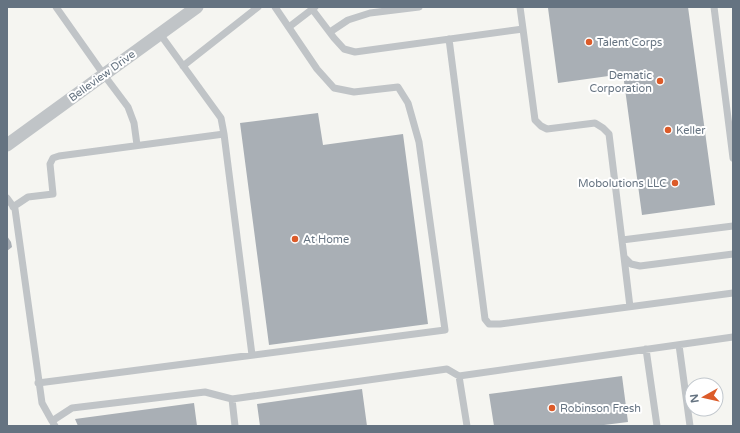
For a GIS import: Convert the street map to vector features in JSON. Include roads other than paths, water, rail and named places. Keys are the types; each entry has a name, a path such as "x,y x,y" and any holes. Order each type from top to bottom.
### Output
{"street":[{"name":"Belleview Drive","path":"7,145 197,7"}],"lane":[{"path":"56,7 128,107 134,123 137,145"},
{"path":"183,66 258,7"},
{"path":"38,382 445,330 419,142 408,103 398,87 354,92 334,88 317,68 275,7"},
{"path":"330,32 348,20 370,13 419,7"},
{"path":"520,7 535,120 547,129 595,123 609,134 630,307"},
{"path":"714,7 733,158"},
{"path":"289,27 313,8 344,49 355,52 523,29"},
{"path":"160,34 221,118 252,355"},
{"path":"449,39 485,318 489,324 500,324 733,294"},
{"path":"14,207 28,197 53,194 50,164 53,158 224,134"},
{"path":"7,198 15,209 42,403 53,423 72,408 205,392 232,399 447,370 459,376 733,337"},
{"path":"622,240 733,226"},
{"path":"624,257 631,264 640,266 733,254"},
{"path":"679,345 690,426"},
{"path":"646,349 656,426"},
{"path":"459,376 467,426"},
{"path":"232,399 235,426"}],"place":[{"name":"Talent Corps","path":"589,42"},
{"name":"Dematic Corporation","path":"660,81"},
{"name":"Keller","path":"668,130"},
{"name":"Mobolutions LLC","path":"675,183"},
{"name":"At Home","path":"295,239"},
{"name":"Robinson Fresh","path":"552,408"}]}
